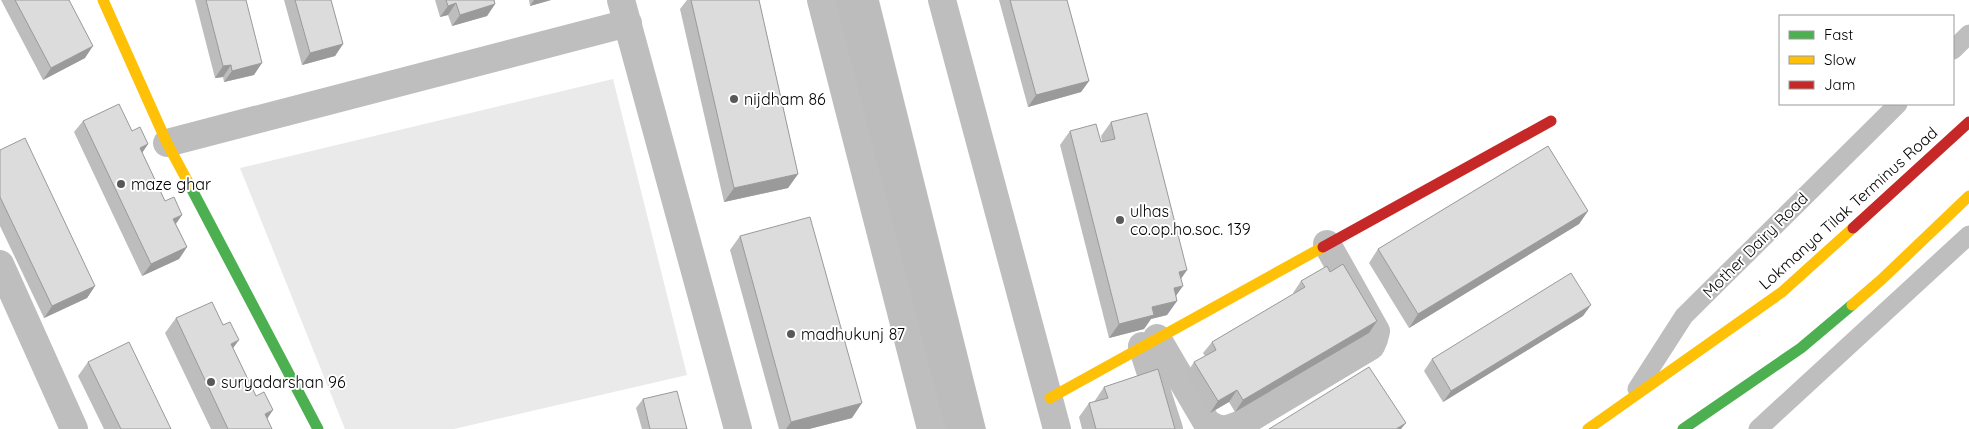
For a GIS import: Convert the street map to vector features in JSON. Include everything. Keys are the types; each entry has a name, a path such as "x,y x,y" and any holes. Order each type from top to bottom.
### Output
{"street":[{"path":"103,0 167,143 318,429"},
{"path":"821,0 931,429"},
{"path":"942,0 1057,429"},
{"path":"167,143 625,12 738,429"},
{"path":"1050,398 1551,121"},
{"name":"Lokmanya Tilak Terminus Road","path":"1674,368 1782,292 1969,122"},
{"path":"1683,429 1801,348 1881,280 1969,196"},
{"path":"1228,429 1239,425 1371,346 1376,331 1327,244"},
{"path":"0,264 74,429"},
{"path":"1150,342 1169,429"},
{"path":"1150,342 1207,423 1222,429"},
{"name":"Mother Dairy Road","path":"1588,429 1674,368"},
{"path":"1265,429 1348,376 1362,375 1368,379"}],"lane":[{"path":"1954,49 1969,34"},
{"name":"Mother Dairy Road","path":"1630,401 1684,316 1897,105"},
{"path":"1758,429 1969,234"}],"shaded area":[{"path":"834,0 879,0 986,429 942,429"},
{"path":"613,79 687,375 454,429 345,429 240,168"}],"building":[{"path":"15,0 69,0 93,46 51,68"},
{"path":"206,0 246,0 262,63 232,71 231,65 223,66"},
{"path":"295,0 331,0 343,44 310,53"},
{"path":"446,0 494,0 495,4 460,15 456,3 448,6"},
{"name":"nijdham 86","path":"691,0 759,0 798,174 734,188"},
{"path":"1010,0 1067,0 1089,81 1036,95"},
{"name":"maze ghar","path":"119,104 132,131 140,127 148,144 140,148 165,201 174,197 182,215 173,219 187,247 151,264 83,121"},
{"name":"ulhas co.op.ho.soc. 139","path":"1147,113 1187,270 1179,272 1183,286 1174,288 1177,301 1152,307 1154,315 1119,324 1070,131 1096,124 1101,142 1115,139 1111,122"},
{"path":"25,138 95,286 52,306 0,197 0,150"},
{"path":"1548,146 1588,211 1418,314 1378,249"},
{"name":"madhukunj 87","path":"810,217 862,403 791,422 740,236"},
{"path":"1343,264 1377,321 1243,400 1237,390 1218,401 1194,362 1216,350 1212,342 1305,287 1301,281 1327,266 1330,272"},
{"path":"1571,273 1591,305 1451,391 1432,359"},
{"path":"212,302 223,325 230,322 239,340 231,344 256,396 264,392 273,410 265,414 272,429 228,429 176,318"},
{"path":"129,342 171,429 121,429 88,362"},
{"path":"1369,367 1406,423 1396,429 1269,429"},
{"path":"1158,369 1175,429 1096,429 1089,403 1108,398 1104,387"},
{"path":"677,391 687,429 650,429 643,399"}],"traffic: fast":[{"path":"189,184 318,429"},
{"path":"1683,429 1801,348 1852,305"}],"traffic: slow":[{"path":"103,0 167,143 189,184"},
{"path":"1852,305 1969,196"},
{"path":"1588,429 1782,292 1853,228"},
{"path":"1050,398 1323,247"}],"traffic: jam":[{"path":"1323,247 1551,121"},
{"path":"1853,228 1969,122"}],"place":[{"name":"nijdham 86","path":"734,99"},
{"name":"maze ghar","path":"121,184"},
{"name":"ulhas co.op.ho.soc. 139","path":"1120,220"},
{"name":"madhukunj 87","path":"791,334"},
{"name":"suryadarshan 96","path":"211,382"}]}
